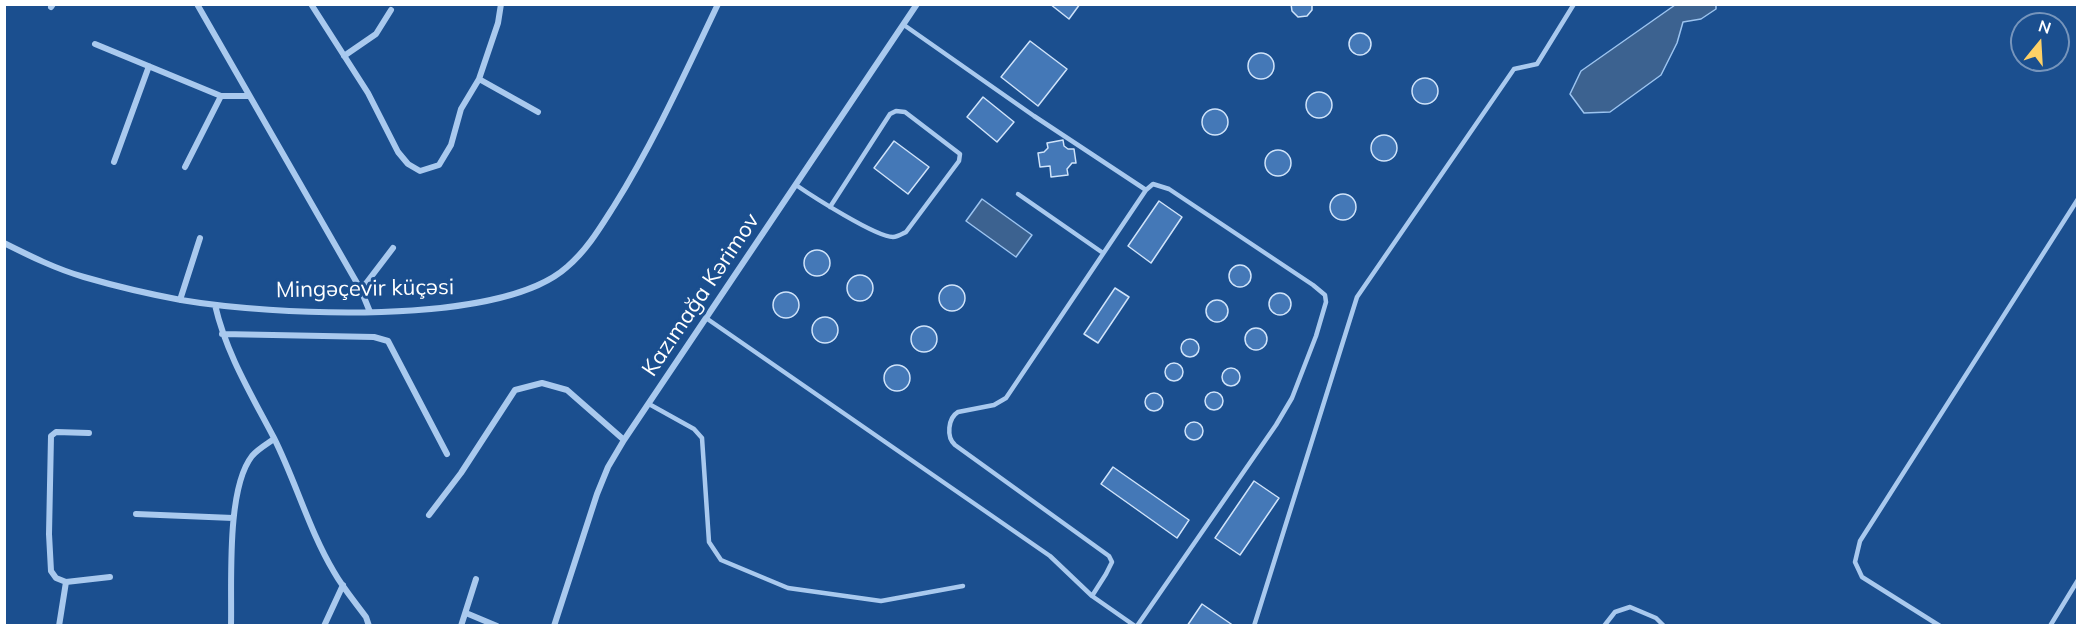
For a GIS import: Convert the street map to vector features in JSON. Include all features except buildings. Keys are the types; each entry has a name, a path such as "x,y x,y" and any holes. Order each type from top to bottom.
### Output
{"street":[{"path":"197,4 361,290 370,312"},
{"path":"311,4 368,93 398,152 408,164 420,171 439,165 451,145 461,109 479,79 498,23 501,4"},
{"name":"Mingəçevir küçəsi","path":"4,243 82,277 180,300 291,311 370,312 451,308 532,289 566,269 590,244 637,169 718,4"},
{"name":"Kazımağa Kərimov","path":"554,626 608,467 917,4"},
{"path":"344,56 376,34 391,10"},
{"path":"95,44 221,96 248,96"},
{"path":"114,162 150,66"},
{"path":"479,79 538,112"},
{"path":"185,167 221,96"},
{"path":"180,300 200,238"},
{"path":"361,290 393,248"},
{"path":"214,304 222,334 255,405 274,439 315,534 334,573 366,617 369,626"},
{"path":"222,334 374,338 388,341 447,454"},
{"path":"429,515 461,473 515,390 542,383 567,390 624,440"},
{"path":"89,433 56,432 51,436 49,534 51,571 57,578 66,582 110,577"},
{"path":"231,626 234,518 239,485 244,469 252,456 274,439"},
{"path":"136,514 234,518"},
{"path":"460,626 476,579"},
{"path":"59,626 66,582"},
{"path":"324,626 343,585"},
{"path":"466,613 497,626"}],"lane":[{"path":"1254,626 1357,297 1514,69 1537,64 1574,4"},
{"path":"904,24 1034,116 1146,190"},
{"path":"796,185 816,200 883,235 895,238 906,232 959,161 960,154 905,112 896,111 890,114 830,207"},
{"path":"706,318 1050,556 1092,596 1136,626 1282,416 1292,398 1326,302 1325,295 1313,285 1168,189 1153,184 1146,190 1006,398 994,405 953,415 950,441 1109,556 1112,562 1092,596"},
{"path":"1018,194 1103,253"},
{"path":"1940,626 1862,577 1855,562 1860,542 2078,200"},
{"path":"649,404 694,429 702,438 709,542 722,560 788,588 881,601 963,586"},
{"path":"2050,626 2078,580"},
{"path":"1604,626 1615,612 1630,607 1656,618 1664,626"}],"water":[{"path":"1675,5 1716,5 1716,9 1701,19 1683,22 1677,43 1661,75 1610,112 1584,113 1570,94 1581,71"},
{"path":"982,199 1032,235 1016,257 966,221"}]}
